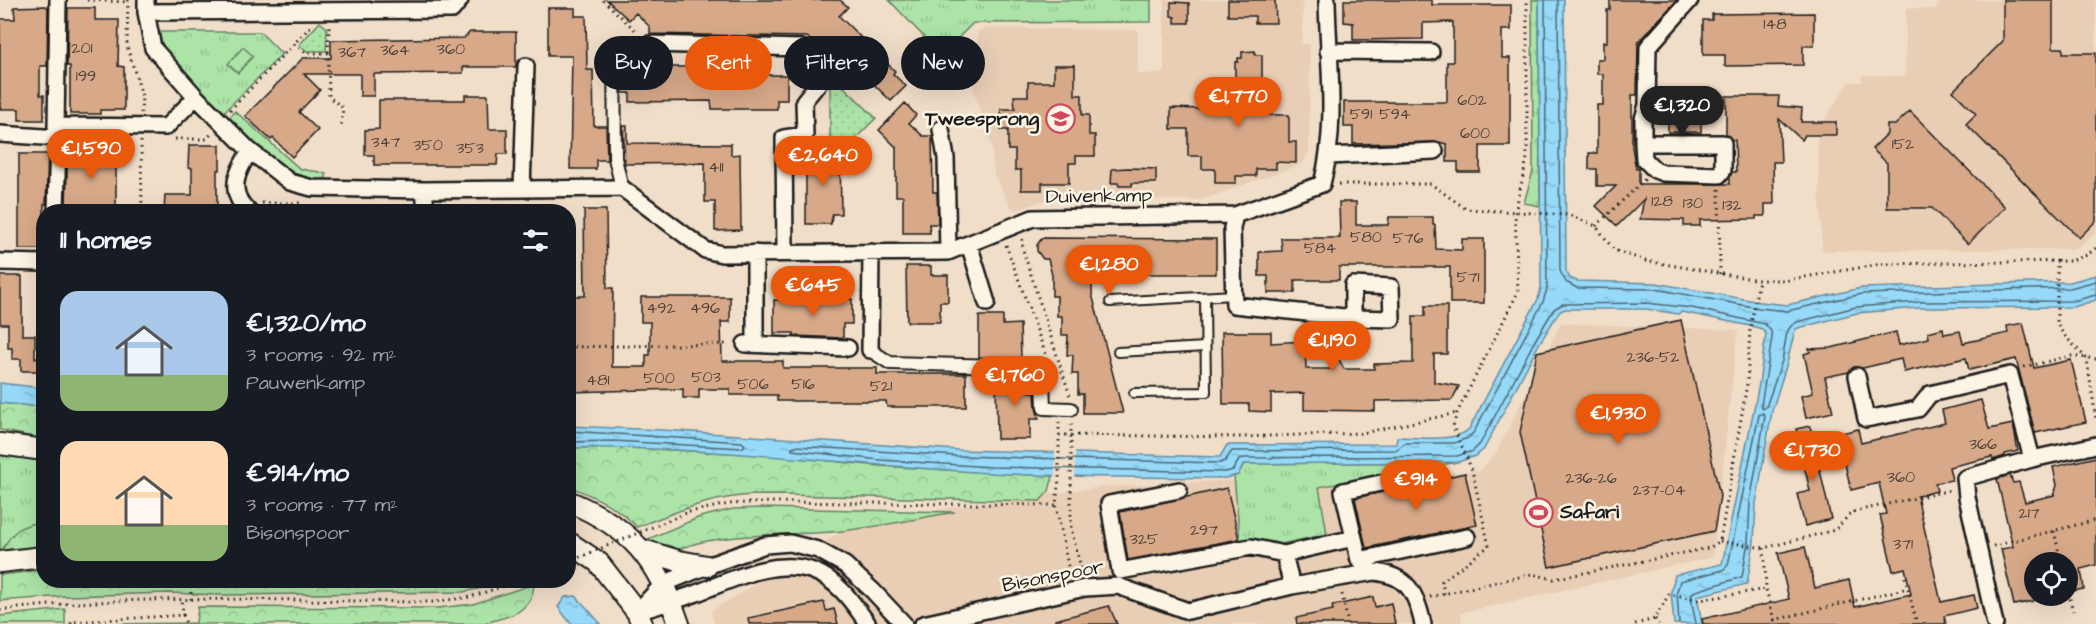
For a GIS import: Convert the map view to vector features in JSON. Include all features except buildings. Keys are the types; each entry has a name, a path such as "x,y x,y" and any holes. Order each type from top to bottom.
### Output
{"street":[{"path":"56,204 58,0"},
{"path":"460,0 453,10 146,6 153,48 196,98 250,151 290,182 312,188 425,190 622,188 615,158 614,90"},
{"path":"1322,184 1329,156 1332,113 1327,0"},
{"path":"1643,143 1723,143 1723,170 1719,175 1663,173 1654,170 1644,159 1643,143 1643,119 1647,105 1648,47 1690,0"},
{"path":"673,45 801,48 826,74 804,101 805,135 784,138 785,252"},
{"path":"1328,51 1431,52"},
{"path":"522,189 526,66"},
{"path":"0,134 57,132 144,135 166,127 196,98"},
{"path":"941,129 946,158 948,252"},
{"path":"241,204 235,186 242,163 250,151"},
{"path":"1329,156 1435,151"},
{"name":"Duivenkamp","path":"622,188 705,250 722,254 948,252 1033,219 1235,215 1322,184"},
{"path":"424,204 425,190"},
{"path":"1235,215 1232,228 1234,305 1353,318"},
{"path":"969,244 987,303"},
{"path":"871,252 870,350 890,363 1035,367 1043,381 1044,408 1065,409"},
{"path":"755,253 750,344 848,348"},
{"path":"0,262 36,263"},
{"path":"1857,376 1866,419 1918,409 1930,394 2010,375 2032,459"},
{"path":"0,444 36,449"},
{"path":"1995,624 1967,497 1965,478 2032,459 2096,445"},
{"path":"1414,476 1343,491 1359,560 1467,537"},
{"name":"Bisonspoor","path":"1179,490 1109,504 1120,571 1251,547 1284,554 1353,538"},
{"path":"576,505 610,522 643,550 663,584 678,624"},
{"path":"640,618 663,584 765,545 790,543 818,550 845,565 904,624"},
{"path":"576,547 598,562 640,618"},
{"path":"643,550 679,561 707,566"},
{"path":"1284,554 1292,586"},
{"path":"0,562 36,558"},
{"path":"640,618 671,602 765,569 789,566 813,571 838,586 868,624"},
{"name":"Bisonspoor","path":"923,624 1079,589 1118,586 1188,611 1292,586 1374,572 1387,573 1400,579 1410,588 1417,600 1423,624"}],"lane":[{"path":"1110,302 1234,295"},
{"path":"1134,393 1206,392 1204,297"},
{"path":"1118,352 1205,347"}],"path":[{"path":"87,0 128,1 127,46 142,96 144,135 142,204"},
{"path":"603,0 641,36"},
{"path":"1467,460 1453,426 1457,413 1518,291 1515,213 1527,158 1527,0"},
{"path":"339,10 329,15 328,53 329,97 343,108 341,126"},
{"path":"168,139 207,139 221,121 314,22"},
{"path":"294,44 306,53 328,53"},
{"path":"1596,226 1654,170"},
{"path":"1719,175 1720,274"},
{"path":"1322,184 1431,184 1466,209 1569,214 1596,226 1614,250 1646,261 1759,280 1788,280 1881,264 2071,261 2096,248"},
{"path":"1019,223 1023,250 1067,384 1065,409 1059,435 1056,505 1079,589"},
{"path":"1000,231 1014,262 1049,365"},
{"path":"2057,260 2057,324 2064,335 2087,359 2096,419"},
{"path":"1444,594 1532,574 1554,579 1709,548 1720,541 1747,384 1750,329 1759,280"},
{"path":"576,347 750,344"},
{"path":"2010,375 2016,369 2071,356 2096,359"},
{"path":"1065,409 1071,435 1071,528 1079,589"},
{"path":"1059,435 1242,437 1363,433 1457,413"},
{"path":"1720,541 1764,548 1835,530 1852,512 1967,487"},
{"path":"576,559 689,512 729,504 771,502 1056,505"},
{"path":"1978,549 2096,520"},
{"path":"2054,531 2059,552"},
{"path":"1764,548 1766,589 1775,622 1908,588"},
{"path":"1905,576 1917,624"},
{"path":"1340,577 1348,624"},
{"path":"191,588 191,600"},
{"path":"0,610 44,605 182,599 433,602 470,597 503,588"},
{"path":"1635,624 1655,619 1669,594 1700,600 1766,589"},
{"path":"182,599 186,624"},
{"path":"2072,606 2073,611"},
{"path":"71,624 71,622 183,615"},
{"path":"1655,619 1659,624"}],"shaded area":[{"path":"1164,0 1303,0 1302,44 1310,44 1309,152 1302,164 1201,200 1047,199 1018,210 1010,206 994,174 992,148 973,90 985,90 985,36 978,36 978,31 986,28 1138,30 1138,74 1164,73"},
{"path":"1943,0 2096,0 2096,232 2084,244 2074,249 1822,251 1817,131 1849,82 1862,82 1862,75 1905,76 1906,8 1935,9"},
{"path":"1561,323 1738,330 1713,557 1461,613 1462,624 714,624 711,611 860,520 1101,487 1349,474 1479,471 1496,453"}],"green space":[{"path":"889,0 1151,0 1151,22 973,23 960,36 923,36"},
{"path":"1532,0 1539,0 1540,206 1524,203 1533,171"},
{"path":"320,22 327,28 326,51 307,51 299,45"},
{"path":"158,32 260,32 282,54 224,112 184,74 166,53"},
{"path":"243,47 253,56 238,73 228,64"},
{"path":"830,90 847,90 876,118 851,143 851,148 830,148"},
{"path":"235,111 299,168 326,174 324,180 309,180 296,176 271,160 229,118"},
{"path":"0,403 36,406 36,438 0,430"},
{"path":"612,447 771,455 880,466 1053,476 1049,491 1040,501 740,496 700,504 637,527 597,498 576,489 576,448"},
{"path":"0,455 36,460 36,523 19,530 0,550"},
{"path":"1458,462 1319,487 1327,534 1267,547 1240,540 1234,476 1238,475 1243,464"},
{"path":"733,509 955,512 832,532 727,538 706,541 674,552 648,539 700,517"},
{"path":"36,523 36,547 2,550 10,537"},
{"path":"36,571 36,588 483,588 463,592 217,595 169,593 65,596 0,601 0,575"},
{"path":"522,588 533,588 528,602 516,613 480,624 105,624 196,623 198,607 438,608 473,604"},
{"path":"65,609 65,624 0,624 0,616"}],"water":[{"path":"1539,0 1564,0 1566,271 1570,278 1577,281 1656,283 1787,305 1861,288 2070,282 2096,275 2096,300 2074,307 1918,308 1857,313 1795,330 1772,411 1756,503 1754,542 1747,584 1697,596 1702,624 1674,624 1671,592 1675,575 1722,564 1759,384 1766,334 1762,329 1755,327 1682,312 1678,314 1646,309 1565,309 1559,312 1539,344 1484,449 1476,456 1458,462 1244,464 1238,475 1226,478 1108,477 937,470 674,450 576,448 576,426 958,450 1220,457 1227,445 1396,444 1397,437 1445,438 1469,429 1538,299 1541,288"},
{"path":"0,383 36,387 36,406 0,403"},
{"path":"576,596 601,624 571,624 558,607 565,597"}],"pier":[{"path":"1075,450 1075,477 1055,477 1055,451"}],"place":[{"name":"Tweesprong","path":"1060,119"},
{"name":"Safari","path":"1539,512"}]}
